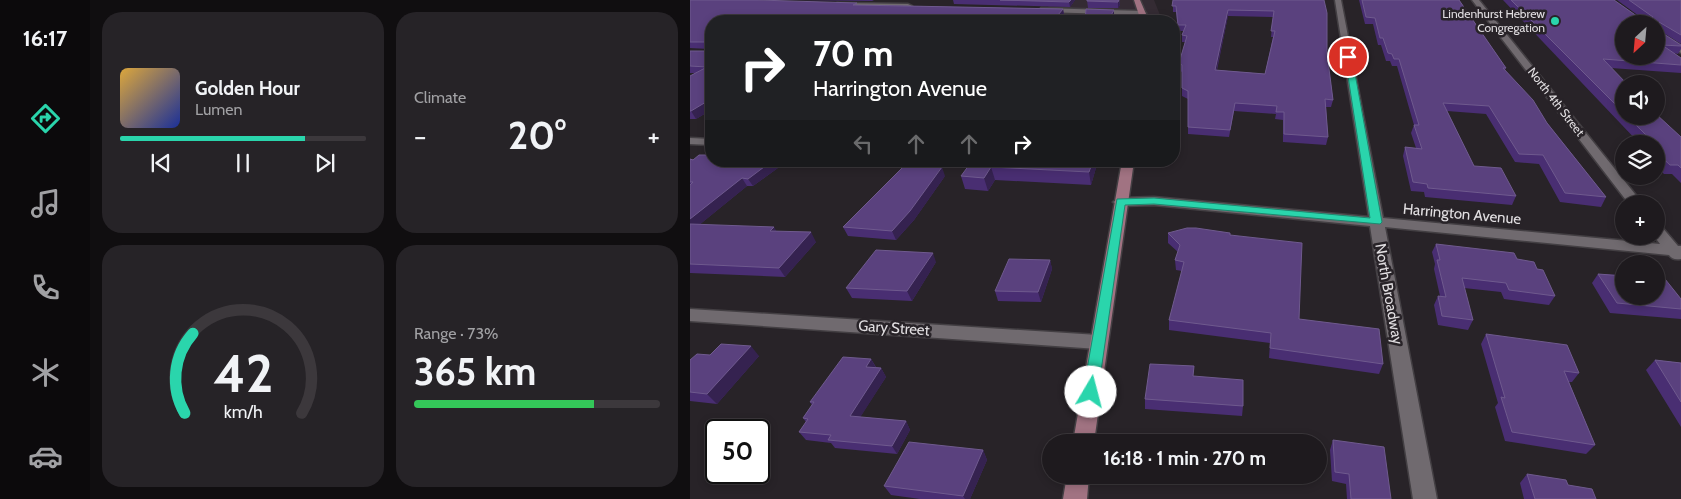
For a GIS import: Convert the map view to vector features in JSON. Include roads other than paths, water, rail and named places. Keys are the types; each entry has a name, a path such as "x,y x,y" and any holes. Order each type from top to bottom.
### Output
{"main road":[{"path":"1137,0 1142,13"},
{"path":"1084,434 1127,167"},
{"path":"1074,499 1076,484"}],"street":[{"name":"North Broadway","path":"1338,0 1425,499"},
{"name":"North 4th Street","path":"1475,0 1629,195"},
{"path":"826,4 921,7"},
{"path":"1034,10 1142,13"},
{"path":"1665,38 1681,50"},
{"path":"690,141 705,142"},
{"name":"Harrington Avenue","path":"1120,202 1154,201 1679,254"},
{"path":"1665,239 1679,254"},
{"name":"Gary Street","path":"690,315 1098,342"}],"place":[{"name":"Lindenhurst Hebrew Congregation","path":"1555,21"}]}
